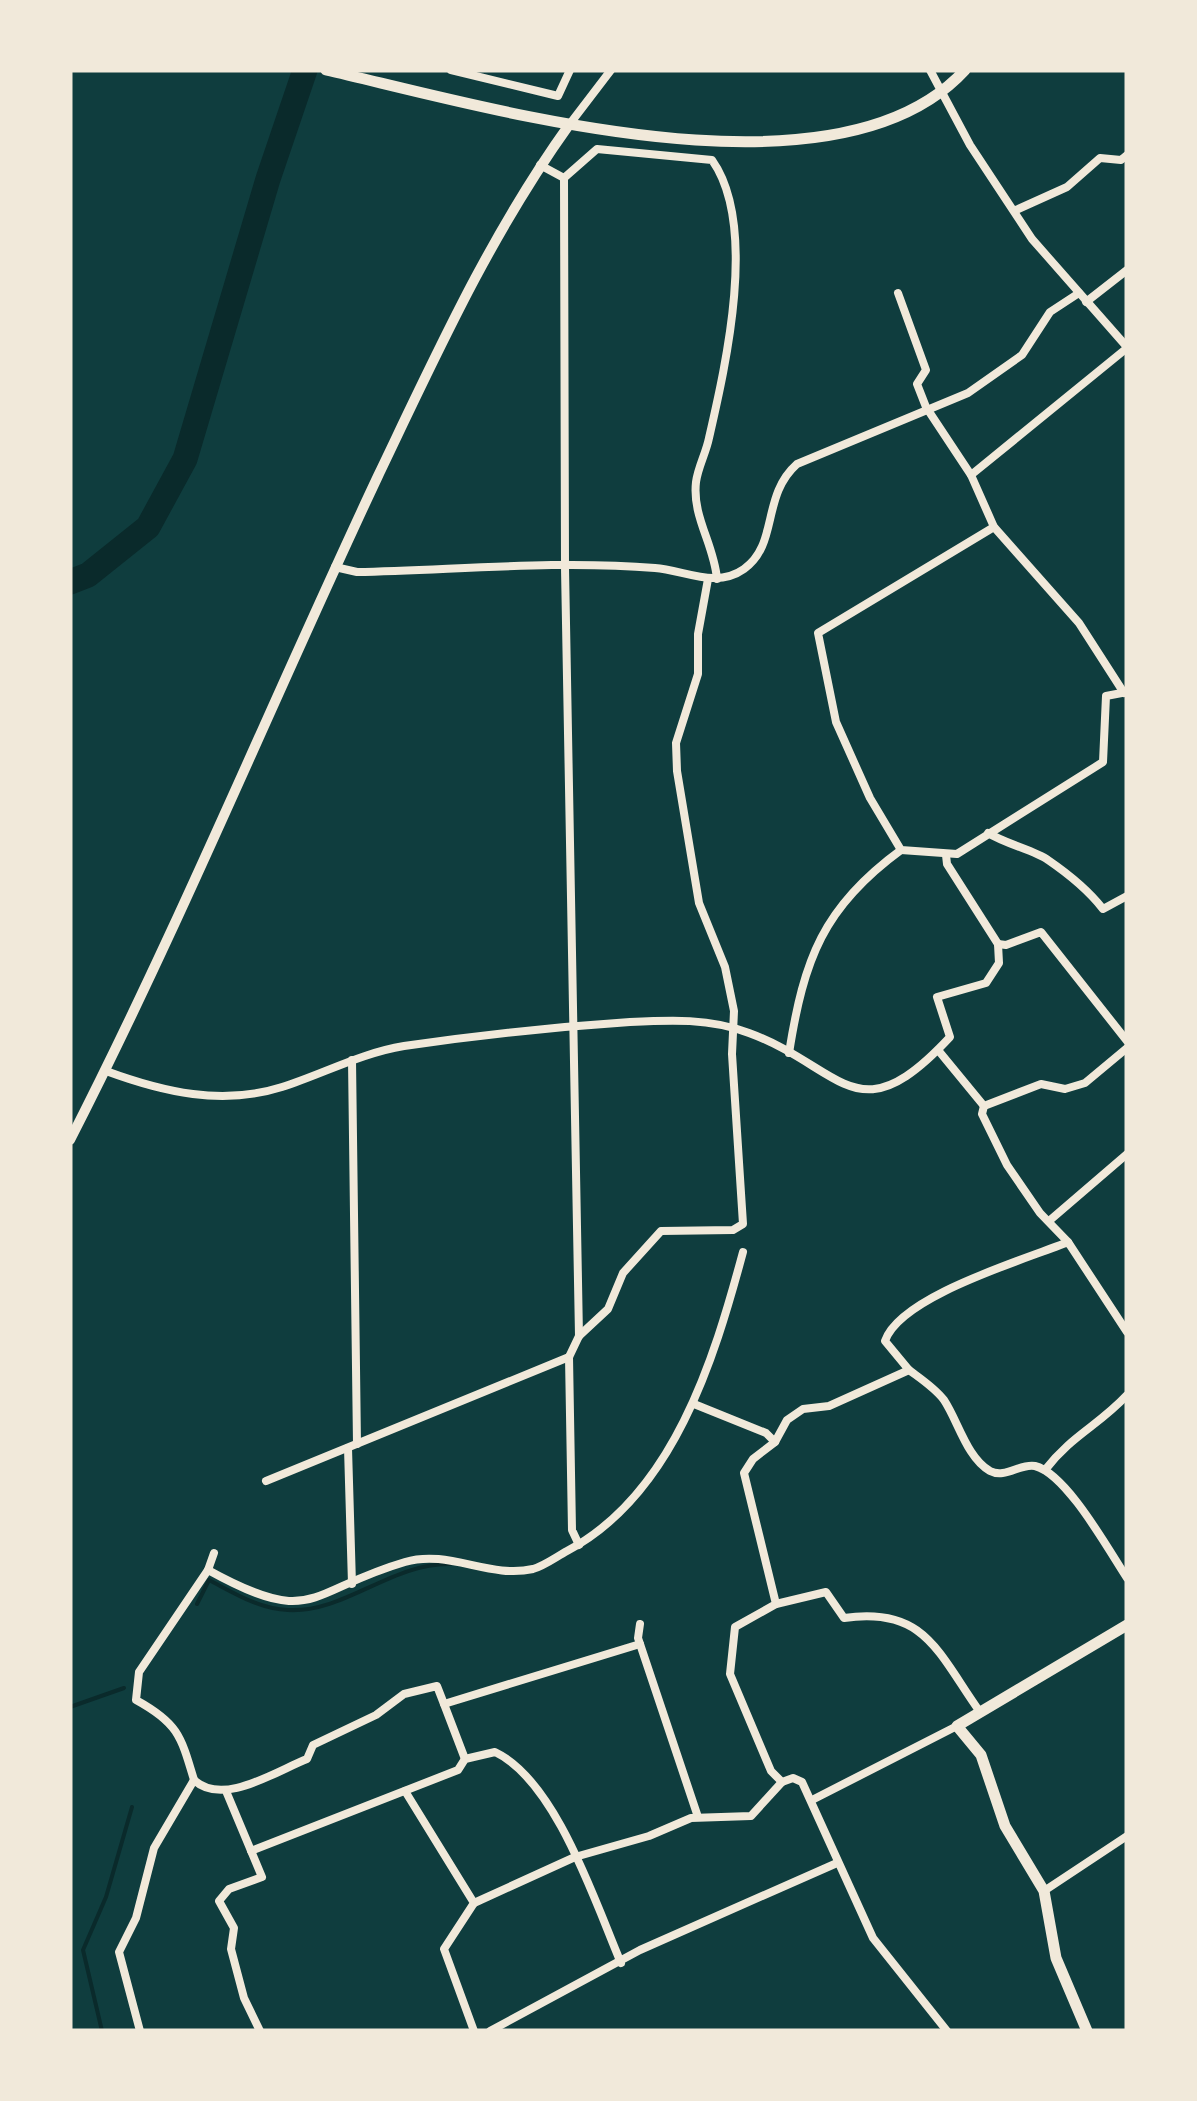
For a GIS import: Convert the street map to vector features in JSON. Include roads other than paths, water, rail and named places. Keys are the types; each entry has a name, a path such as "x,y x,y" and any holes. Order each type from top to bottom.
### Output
{"main road":[{"path":"326,70 361,78 383,77 569,125 668,141 813,138 879,124 943,94 965,70"},
{"path":"1087,2031 1056,1958 1044,1890 1005,1826 981,1755 957,1726 1127,1625"}],"street":[{"path":"450,70 558,96 570,70"},
{"path":"70,1140 106,1071 335,567 487,251 540,165 611,70"},
{"path":"930,70 970,146 1032,239 1127,348 971,475"},
{"path":"579,1336 565,568 564,178 597,148 712,160 734,206 733,287 708,441 696,480 696,514 711,546 712,579 698,634 698,674 676,742 677,771 699,904 725,967 734,1011 732,1054 742,1224 732,1230 661,1230 624,1273 608,1309 579,1336 569,1357 572,1530 579,1545"},
{"path":"1016,210 1067,187 1100,158 1121,160 1127,155"},
{"path":"540,165 564,178"},
{"path":"1086,302 1127,270"},
{"path":"789,1053 812,956 826,926 856,884 901,850 957,854 1103,762 1106,696 1126,693 1079,623 994,527 971,475 926,407 918,384 926,370 924,359 898,293"},
{"path":"335,567 356,572 657,568 712,579 740,572 756,559 764,542 773,496 781,478 797,464 926,407 968,393 1022,355 1050,312 1078,293"},
{"path":"901,850 870,798 836,722 818,633 994,527"},
{"path":"988,833 1025,853 1046,858 1089,892 1102,910 1127,896"},
{"path":"106,1071 162,1092 222,1097 280,1088 352,1060 402,1046 573,1026 692,1020 748,1032 846,1086 869,1092 890,1087 950,1037 937,996 986,983 1000,963 998,944 946,864 946,855"},
{"path":"984,1106 1041,1084 1066,1089 1085,1083 1127,1044 1124,1030 1041,932 1006,945 998,944"},
{"path":"938,1050 984,1106"},
{"path":"352,1060 352,1584"},
{"path":"984,1106 982,1114 1007,1165 1068,1242 1127,1332"},
{"path":"1049,1221 1127,1154"},
{"path":"1068,1242 942,1292 890,1328 885,1341 909,1370 942,1398 969,1446 990,1471 1003,1474 1030,1464 1045,1470 1075,1502 1127,1578"},
{"path":"208,1570 256,1596 279,1603 320,1599 406,1562 438,1557 502,1571 534,1568 579,1545 612,1519 645,1483 694,1404 743,1252"},
{"path":"266,1481 569,1357"},
{"path":"776,1604 744,1473 752,1458 776,1442 786,1420 803,1410 829,1406 909,1370"},
{"path":"1045,1470 1068,1441 1104,1420 1127,1395"},
{"path":"694,1404 766,1432 776,1442"},
{"path":"140,2031 119,1952 136,1918 154,1848 194,1780 183,1736 161,1714 136,1700 139,1672 208,1570 214,1553"},
{"path":"782,1782 770,1771 752,1734 730,1674 735,1627 776,1604 826,1592 844,1618 878,1613 899,1618 914,1626 936,1650 980,1712"},
{"path":"640,1624 640,1644 698,1817"},
{"path":"444,1704 640,1644"},
{"path":"194,1780 209,1789 226,1791 307,1759 312,1745 376,1716 404,1694 437,1686 465,1759"},
{"path":"814,1800 957,1726"},
{"path":"251,1851 458,1770 465,1759 495,1752 528,1774 575,1857 621,1962"},
{"path":"474,2031 444,1949 474,1903 575,1857 698,1817 751,1816 782,1782 793,1778 802,1782 814,1800 836,1863 873,1938 947,2031"},
{"path":"405,1790 474,1903"},
{"path":"226,1791 262,1877 229,1889 219,1901 234,1928 231,1949 244,1998 260,2031"},
{"path":"1044,1890 1127,1836"},
{"path":"490,2031 621,1962 836,1863"}],"waterway":[{"path":"70,582 88,575 148,527 185,459 268,179 305,70"},
{"path":"197,1604 209,1580 267,1607 309,1609 408,1571 450,1564"},
{"path":"70,1707 124,1688"},
{"path":"102,2031 83,1950 106,1897 132,1807"}]}
